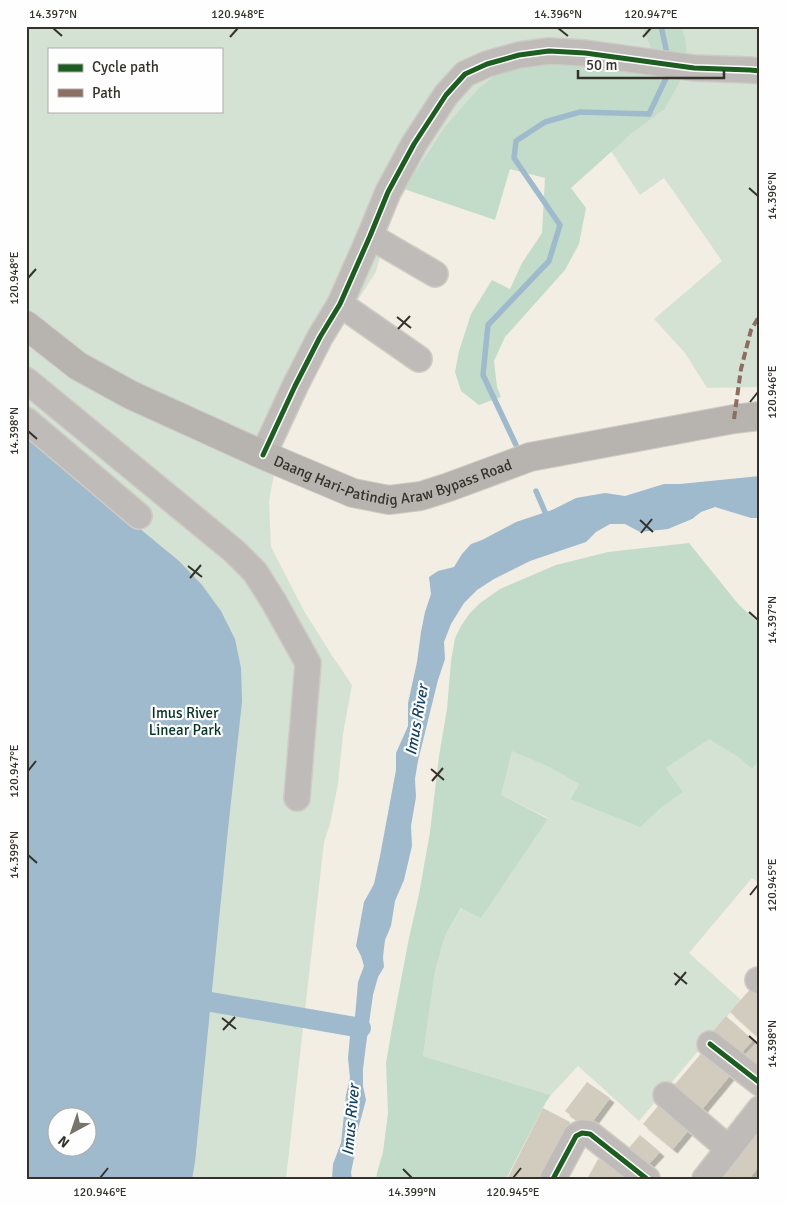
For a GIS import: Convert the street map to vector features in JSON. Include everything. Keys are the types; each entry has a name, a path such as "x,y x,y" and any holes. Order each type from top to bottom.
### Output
{"main road":[{"name":"Daang Hari-Patindig Araw Bypass Road","path":"26,325 78,366 131,395 263,455 354,493 389,500 422,496 530,457 734,419 760,416"}],"street":[{"path":"263,455 295,386 320,337 340,304 388,192 414,144 446,95 465,74 487,64 519,55 549,52 585,53 694,68 760,71"},
{"path":"370,236 435,274"},
{"path":"340,304 419,359"},
{"path":"26,380 234,551 255,572 308,663 297,798"},
{"path":"26,420 139,516"},
{"path":"710,1044 760,1083"},
{"path":"666,1095 729,1149"},
{"path":"705,1179 760,1109"},
{"path":"553,1179 576,1136 582,1133 590,1134 640,1176"}],"green space":[{"path":"26,26 642,26 652,52 443,129 404,189 386,234 376,272 335,335 304,391 279,448 269,501 271,547 304,611 352,685 343,734 338,784 330,824 324,842 286,1179 26,1179"},
{"path":"642,26 681,26 685,37 687,57 682,78 665,109 631,134 571,188 586,208 579,244 565,270 505,337 494,361 497,387 501,397 479,405 461,391 455,372 459,351 471,314 492,280 510,289 522,263 542,233 545,178 510,169 495,220 404,189 443,129 479,88 502,70 540,64 586,65 652,52"},
{"path":"681,26 760,26 760,387 707,388 685,353 654,319 722,261 664,178 640,195 611,151 665,109 682,78 685,37"},
{"path":"689,543 739,605 760,624 760,759 752,769 738,757 709,739 666,768 683,792 662,807 640,827 570,799 579,784 547,766 512,751 501,795 548,819 481,918 461,908 445,936 435,971 423,1056 551,1095 506,1179 376,1179 383,1152 388,1113 386,1063 430,832 455,638 470,613 480,603 500,589 556,565 608,552"},
{"path":"709,738 738,757 752,769 760,759 760,884 752,878 689,953 741,1000 639,1121 578,1066 551,1095 423,1056 435,971 445,936 462,907 481,918 548,818 501,795 512,750 547,766 579,784 570,798 662,807 683,792 666,768"}],"water":[{"name":"Imus River Linear Park","path":"26,435 179,561 202,585 221,611 235,639 241,668 242,702 192,1179 26,1179"},
{"name":"Imus River","path":"760,476 760,518 751,518 715,507 668,529 640,532 625,524 610,524 596,532 586,542 530,561 494,579 477,590 464,603 451,624 444,642 445,659 418,761 415,779 416,797 411,826 412,846 404,880 395,901 391,926 385,940 384,967 378,977 373,995 363,1069 363,1086 366,1100 357,1133 351,1172 352,1179 332,1179 333,1164 341,1143 346,1095 350,1078 348,1058 350,1036 355,1017 358,982 364,966 356,946 364,902 374,884 380,856 396,770 396,753 408,726 408,703 425,612 431,594 429,577 438,571 454,567 471,544 516,522 552,510 576,498 605,493 625,496 664,484"}],"building":[{"path":"753,986 760,992 760,1035 758,1037 730,1012"},
{"path":"726,1016 753,1040 737,1058 711,1034"},
{"path":"760,1039 760,1071 743,1057"},
{"path":"705,1049 733,1072 699,1113 671,1089"},
{"path":"587,1082 610,1098 588,1128 565,1111"},
{"path":"663,1100 693,1125 673,1149 643,1124"},
{"path":"543,1108 570,1122 541,1179 507,1179"},
{"path":"760,1119 760,1165 749,1179 714,1179"},
{"path":"640,1135 660,1152 646,1167 627,1150"},
{"path":"598,1159 628,1174 626,1179 587,1179"}],"waterway":[{"path":"661,26 668,58"},
{"path":"516,445 483,375 488,325 549,261 560,225 514,158 516,141 545,122 580,112 649,114 669,72"},
{"path":"536,491 548,519"},
{"path":"211,1002 361,1028"}],"marked path":[{"path":"734,419 741,369 751,330 760,315"}],"cycle path":[{"path":"263,455 295,386 320,337 340,304 388,192 414,144 446,95 465,74 487,64 519,55 549,51 585,53 694,68 760,71"},
{"path":"710,1044 760,1083"},
{"path":"553,1179 576,1136 582,1133 590,1134 647,1179"}]}
